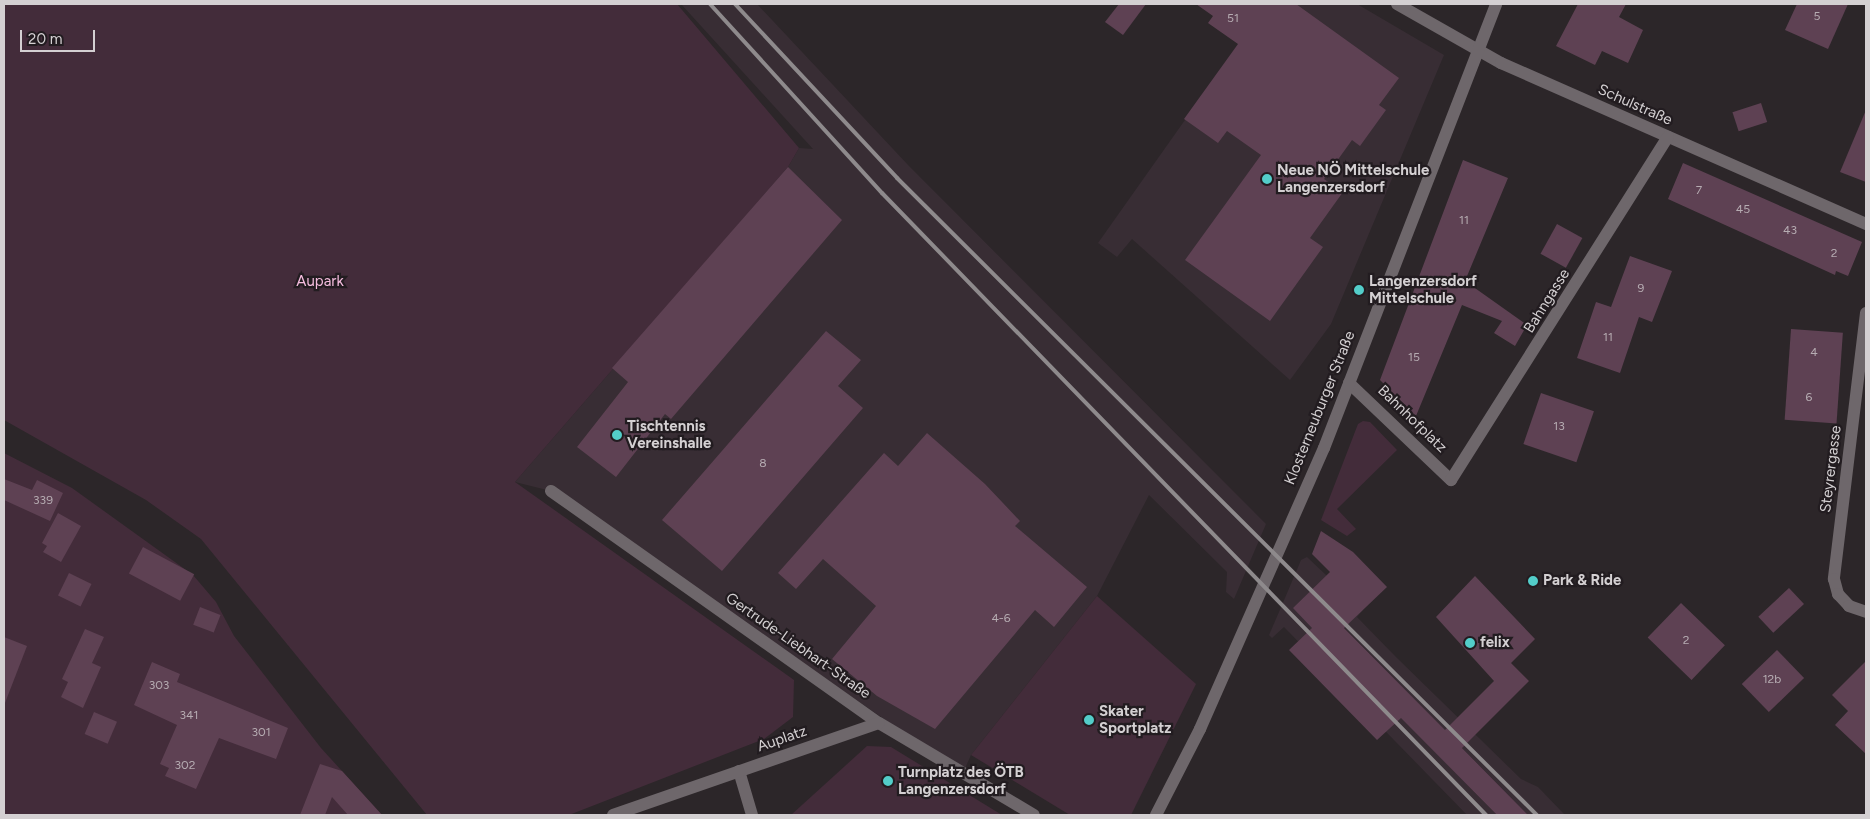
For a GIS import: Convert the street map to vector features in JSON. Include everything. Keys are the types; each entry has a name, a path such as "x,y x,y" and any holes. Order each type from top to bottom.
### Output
{"street":[{"name":"Schulstraße","path":"1397,4 1476,50 1866,224"},
{"name":"Klosterneuburger Straße","path":"1156,815 1200,729 1349,383 1476,50 1496,4"},
{"name":"Bahngasse","path":"1451,480 1668,137"},
{"name":"Steyrergasse","path":"1866,313 1834,579 1838,594 1849,606 1866,612"},
{"name":"Bahnhofplatz","path":"1349,383 1451,480"},
{"name":"Gertrude-Liebhart-Straße","path":"551,491 879,723 1034,815"},
{"name":"Auplatz","path":"613,815 879,723"},
{"path":"739,771 752,815"}],"shaded area":[{"path":"681,4 757,4 909,166 1266,524 1234,599 1226,592 1227,572 1149,495 1097,596 971,755 963,773 551,491 515,482 788,167 799,148 813,149"},
{"name":"Neue NÖ Mittelschule Langenzersdorf","path":"1267,4 1357,4 1444,55 1331,324 1290,380 1132,239 1117,257 1098,243"},
{"path":"1307,557 1363,610 1357,617 1396,657 1521,779 1538,787 1565,815 1528,815 1321,604 1364,680 1497,815 1467,815 1284,627 1272,638 1269,635 1301,560"}],"green space":[{"name":"Aupark","path":"4,4 677,4 799,148 788,167 515,482 794,680 793,717 764,739 569,815 427,815 201,539 146,500 4,420"},
{"path":"1363,421 1370,422 1397,450 1337,509 1356,529 1347,536 1321,520 1358,424"},
{"path":"4,453 72,488 193,575 216,602 234,636 321,748 382,815 4,815"},
{"name":"Skater Sportplatz","path":"1097,596 1196,684 1131,815 1070,815 971,755"},
{"name":"Turnplatz des ÖTB Langenzersdorf","path":"867,746 891,747 1002,815 791,815"}],"building":[{"path":"1119,4 1146,4 1123,35 1105,22"},
{"name":"Neue NÖ Mittelschule Langenzersdorf","path":"1196,4 1296,4 1399,78 1379,105 1386,110 1360,146 1352,140 1324,179 1343,192 1310,238 1323,247 1270,321 1185,260 1261,155 1227,131 1218,143 1184,119 1238,44 1208,23 1213,16"},
{"path":"1578,4 1626,4 1619,17 1643,30 1628,63 1602,51 1595,65 1556,46"},
{"path":"1797,4 1848,4 1828,49 1785,30"},
{"path":"1761,103 1767,122 1739,131 1732,112"},
{"path":"1866,110 1866,182 1840,172"},
{"path":"1463,160 1508,178 1465,281 1527,325 1515,346 1494,333 1502,321 1462,305 1416,416 1380,380"},
{"path":"1683,163 1862,242 1848,276 1836,271 1835,275 1668,199"},
{"path":"788,167 842,220 671,419 665,414 616,477 577,447 628,382 612,368"},
{"path":"1557,224 1582,238 1566,268 1541,254"},
{"path":"1630,256 1672,271 1652,322 1639,317 1620,373 1577,358 1596,302 1611,307"},
{"path":"1791,329 1843,333 1837,423 1785,420"},
{"path":"826,331 861,360 838,386 863,408 722,571 662,520"},
{"path":"1541,393 1594,411 1576,462 1523,444"},
{"path":"927,433 985,484 1020,521 1015,526 1087,587 1054,627 1035,610 935,729 877,696 832,659 876,606 823,559 796,589 778,573 884,453 898,466"},
{"path":"4,479 32,490 37,480 63,493 50,521 4,500"},
{"path":"58,513 81,526 61,562 43,552 47,546 42,543"},
{"path":"1321,531 1353,552 1387,587 1344,628 1445,730 1494,681 1436,617 1475,576 1535,639 1511,663 1529,681 1462,748 1528,815 1497,815 1401,718 1377,740 1289,650 1312,628 1293,608 1330,572 1312,554"},
{"path":"143,547 194,574 180,601 129,573"},
{"path":"69,573 91,584 81,606 58,595"},
{"path":"1789,588 1804,604 1773,633 1758,617"},
{"path":"1681,603 1725,645 1692,680 1648,638"},
{"path":"200,607 221,615 214,633 193,625"},
{"path":"85,629 104,637 92,663 101,667 83,708 61,697 68,682 62,679"},
{"path":"4,637 27,646 5,703 4,703"},
{"path":"1777,650 1804,678 1769,712 1742,684"},
{"path":"1866,661 1866,754 1835,725 1848,711 1832,695"},
{"path":"152,662 180,674 177,682 288,728 276,759 219,738 196,789 165,776 169,768 160,764 177,725 134,705"},
{"path":"94,712 117,722 108,744 85,734"},
{"path":"320,764 342,771 382,815 348,815 332,797 325,815 300,815"}],"railway":[{"path":"710,4 882,193 1486,815"},
{"path":"735,4 897,178 1537,815"}],"place":[{"name":"Neue NÖ Mittelschule Langenzersdorf","path":"1267,179"},
{"name":"Langenzersdorf Mittelschule","path":"1359,290"},
{"name":"Tischtennis Vereinshalle","path":"617,435"},
{"name":"Park & Ride","path":"1533,581"},
{"name":"felix","path":"1470,643"},
{"name":"Skater Sportplatz","path":"1089,720"},
{"name":"Turnplatz des ÖTB Langenzersdorf","path":"888,781"}]}
